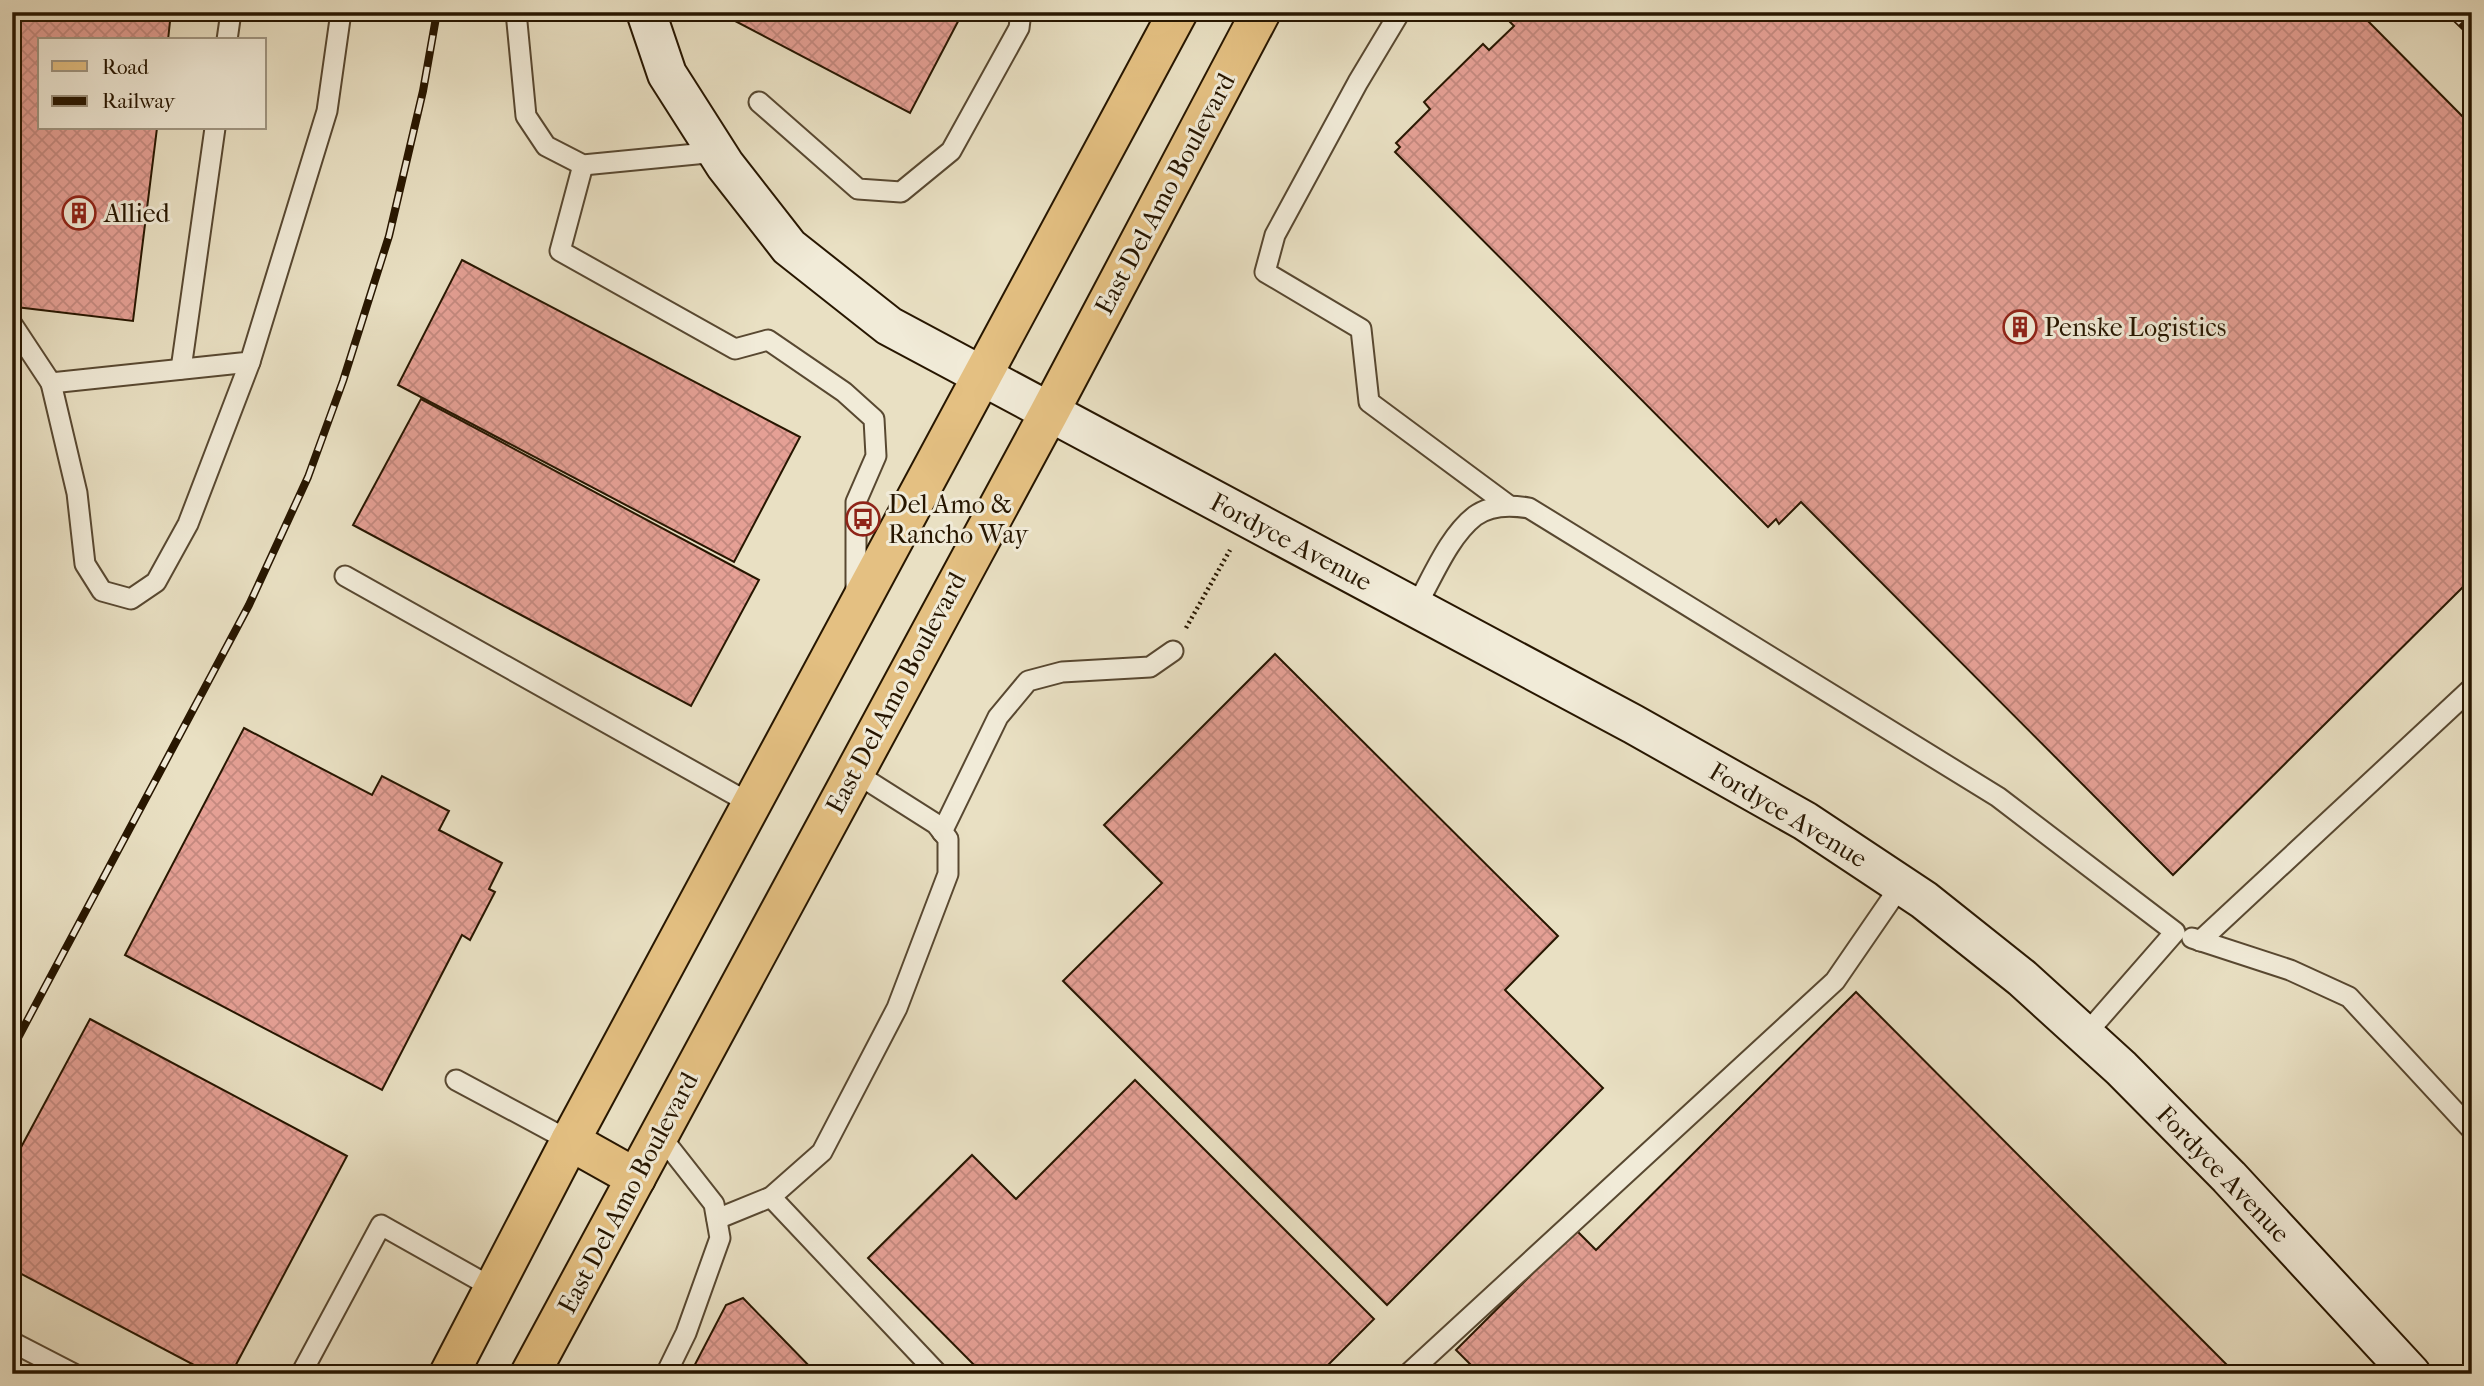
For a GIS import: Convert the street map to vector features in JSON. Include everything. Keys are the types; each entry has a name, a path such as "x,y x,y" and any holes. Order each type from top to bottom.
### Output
{"main road":[{"path":"449,1374 570,1140 753,805 1178,12"},
{"name":"East Del Amo Boulevard","path":"530,1374 1049,413 1261,12"},
{"path":"570,1140 636,1178"}],"street":[{"name":"Fordyce Avenue","path":"646,12 667,74 717,152 789,247 889,326 1633,724 1793,815 1901,885 2022,978 2085,1035 2229,1177 2411,1374"}],"lane":[{"path":"227,38 231,12"},
{"path":"12,324 51,383 77,493 85,564 102,591 131,599 156,582 188,524 250,362 327,111 341,12"},
{"path":"516,12 526,116 546,146 583,165 717,152"},
{"path":"760,102 858,189 901,192 951,151 1019,29 1021,12"},
{"path":"1400,12 1358,82 1275,235 1265,272 1362,329 1369,402 1508,505"},
{"path":"181,369 215,130"},
{"path":"583,165 560,251 735,349 768,340 844,392 874,419 876,456 856,502 856,613"},
{"path":"51,383 250,362"},
{"path":"1415,608 1452,544 1476,515 1508,505 1529,508 1998,797 2175,932 2290,970 2349,997 2472,1130"},
{"path":"345,576 753,805"},
{"path":"942,832 998,717 1028,681 1062,672 1150,667 1173,651"},
{"path":"2200,941 2472,688"},
{"path":"717,1219 771,1198 822,1153 897,1008 948,874 948,839 936,824 854,772"},
{"path":"1408,1374 1835,981 1901,885"},
{"path":"2085,1035 2175,932"},
{"path":"456,1080 570,1140"},
{"path":"659,1134 715,1204 720,1238 686,1333 666,1374"},
{"path":"771,1198 938,1374"},
{"path":"301,1374 381,1225 493,1289"},
{"path":"12,1342 74,1374"}],"path":[{"path":"1173,651 1248,519"}],"building":[{"name":"Allied","path":"12,12 171,12 168,38 38,38 38,130 157,130 133,321 16,307 12,299"},
{"path":"718,12 963,12 910,113"},
{"name":"Penske Logistics","path":"1513,12 2359,12 2472,126 2472,578 2173,875 1801,502 1779,524 1776,519 1768,527 1395,152 1400,147 1396,143 1430,109 1424,102 1483,44 1489,50 1514,26 1507,19"},
{"path":"462,260 800,437 734,562 398,385"},
{"path":"421,399 759,580 691,706 353,525"},
{"path":"1275,654 1558,936 1505,990 1603,1088 1387,1305 1063,981 1162,883 1104,825"},
{"path":"244,728 372,795 382,776 449,811 439,830 502,863 489,889 495,892 470,940 462,935 382,1090 125,955"},
{"path":"1856,992 2236,1374 1474,1374 1477,1371 1456,1350 1576,1230 1596,1250"},
{"path":"90,1019 347,1156 231,1374 211,1374 12,1269 12,1164"},
{"path":"1135,1080 1374,1319 1319,1374 983,1374 868,1258 972,1155 1016,1199"},
{"path":"743,1298 817,1374 690,1374 726,1305"}],"railway":[{"path":"12,1049 249,605 308,477 343,381 389,236 423,91 437,12"},
{"path":"2449,12 2472,34"}],"place":[{"name":"Allied","path":"79,213"},
{"name":"Penske Logistics","path":"2020,327"},
{"name":"Del Amo & Rancho Way","path":"863,519"}]}
